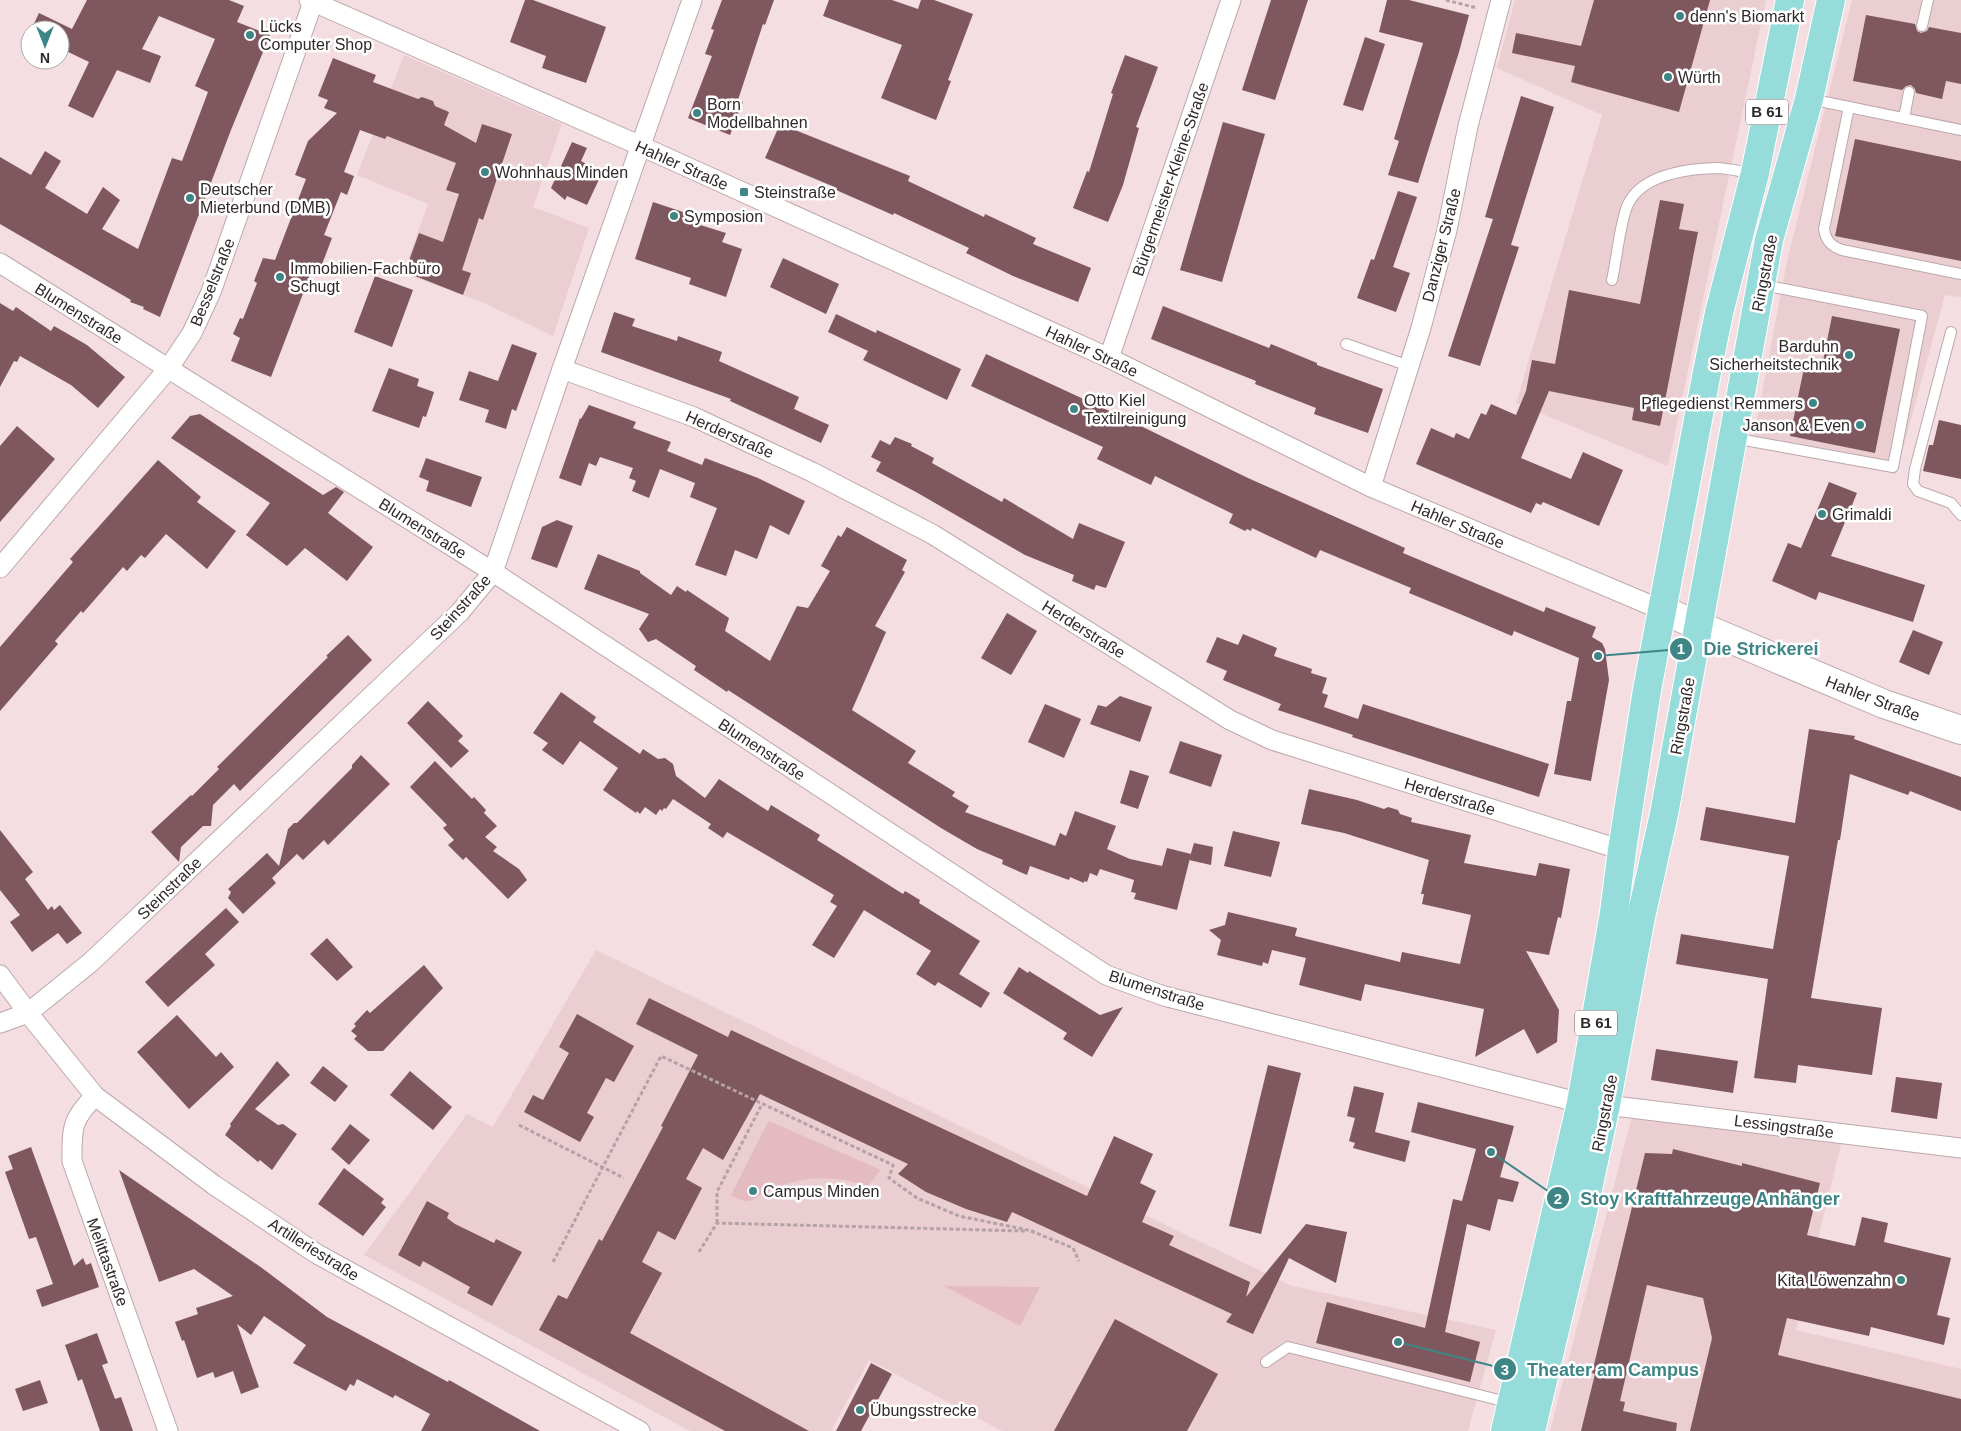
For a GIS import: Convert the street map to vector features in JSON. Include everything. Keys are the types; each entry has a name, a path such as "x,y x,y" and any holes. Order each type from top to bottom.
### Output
{"main road":[{"name":"Ringstraße","path":"1531,1431 1583,1212 1610,941 1622,850 1662,610 1719,313 1755,173 1790,0"},
{"name":"Ringstraße","path":"1505,1431 1594,1104 1641,917 1664,814 1775,216 1808,99 1831,0"}],"street":[{"name":"Steinstraße","path":"0,1023 28,1013 91,962 460,612 493,572 562,369 692,0"},
{"name":"Bürgermeister-Kleine-Straße","path":"1109,358 1232,0"},
{"name":"Hahler Straße","path":"311,1 346,7 641,146 1109,358 1371,487 1884,704 1961,730"},
{"name":"Besselstraße","path":"0,568 168,368 192,333 211,292 311,1"},
{"name":"Danziger Straße","path":"1371,487 1409,366 1447,230 1468,126 1499,6"},
{"name":"Blumenstraße","path":"0,264 493,572 1106,975 1164,996 1594,1104"},
{"name":"Herderstraße","path":"562,369 694,417 812,472 932,534 1230,720 1272,740 1622,850"},
{"name":"Artilleriestraße","path":"0,975 95,1096 214,1185 316,1254 640,1431"},
{"name":"Melittastraße","path":"95,1096 80,1110 72,1131 72,1161 168,1431"},
{"name":"Lessingstraße","path":"1594,1104 1961,1148"}],"lane":[{"path":"1922,26 1928,0"},
{"path":"1904,118 1910,92"},
{"path":"1808,99 1961,130"},
{"path":"1849,107 1824,229 1826,239 1832,246 1842,250 1961,274"},
{"path":"1612,280 1627,207 1641,187 1662,177 1692,171 1717,168 1755,173"},
{"path":"1733,438 1893,467 1922,316 1762,285"},
{"path":"1951,332 1915,469 1913,484 1918,491 1951,503 1961,515"},
{"path":"1346,344 1409,366"},
{"path":"1266,1362 1288,1347 1512,1403"}],"path":[{"path":"1446,0 1499,6"},
{"path":"553,1262 661,1056 893,1165 888,1178 917,1198 959,1216 1033,1231 1073,1248 1079,1261"},
{"path":"699,1252 717,1223 717,1192 762,1104"},
{"path":"519,1125 624,1178"},
{"path":"717,1223 1033,1231"}],"shaded area":[{"path":"1515,0 1766,0 1668,466 1516,403 1602,115 1497,68"},
{"path":"1852,0 1961,0 1961,297 1945,295 1896,474 1752,447 1787,261"},
{"path":"404,55 562,124 533,207 589,228 553,336 482,302 403,273 428,204 357,175"},
{"name":"Campus Minden","path":"596,950 1292,1286 1496,1330 1468,1431 1002,1431 869,1360 831,1431 690,1431 364,1255 467,1114 493,1127"},
{"path":"1632,1116 1841,1144 1796,1330 1961,1369 1961,1431 1550,1431"},
{"path":"769,1120 881,1170 868,1186 831,1178 807,1179 767,1191 749,1201 737,1198 731,1195"},
{"path":"942,1285 947,1286 1040,1287 1020,1326"}],"building":[{"path":"87,0 229,0 244,6 237,22 270,35 231,130 160,317 143,309 144,307 130,302 131,300 0,224 0,157 31,175 45,151 61,161 45,188 87,214 103,187 120,200 102,229 138,249 172,158 182,161 208,92 195,86 215,39 159,16 142,49 161,56 150,83 117,70 93,118 68,106 89,62 70,53 70,28 72,29"},
{"path":"525,0 533,0 606,27 586,83 542,68 546,56 510,42"},
{"path":"722,0 774,0 765,25 763,24 738,100 743,102 730,135 688,118 712,56 705,54 714,30 711,29"},
{"path":"829,0 892,0 918,9 921,0 934,0 973,14 948,80 951,81 936,120 881,98 902,45 823,16"},
{"path":"1271,0 1308,0 1275,100 1242,90"},
{"path":"1387,0 1409,0 1469,15 1418,183 1388,175 1399,141 1394,139 1423,43 1379,32"},
{"path":"1594,0 1710,0 1679,112 1571,82 1575,66 1512,53 1516,33 1581,46"},
{"path":"39,13 53,20 36,20"},
{"path":"1866,15 1915,24 1917,31 1921,33 1927,31 1929,27 1961,33 1961,84 1946,81 1942,99 1916,93 1911,85 1906,86 1902,90 1853,81"},
{"path":"1365,37 1385,44 1363,111 1343,105"},
{"path":"1125,55 1158,67 1136,127 1139,128 1123,185 1108,222 1073,208 1087,171 1089,172 1113,94 1111,93"},
{"path":"333,58 376,75 373,82 418,99 422,97 433,101 435,106 449,112 444,125 476,143 482,124 512,134 483,220 479,218 462,270 471,273 463,295 405,272 419,233 443,242 459,194 446,190 456,163 387,136 385,139 360,130 344,172 354,176 347,195 341,192 324,235 332,238 321,267 314,265 271,377 231,361 240,338 233,334 240,318 243,319 257,283 254,281 263,258 275,260 306,179 295,175 308,141 337,113 324,108 328,100 318,96"},
{"path":"1521,96 1554,107 1511,245 1519,247 1480,366 1448,356 1493,219 1485,217"},
{"path":"1223,122 1265,134 1222,282 1180,270"},
{"path":"780,124 910,176 908,181 984,217 985,214 1036,238 1033,244 1091,268 1078,302 1013,276 966,253 969,248 894,213 893,215 836,190 837,188 765,158"},
{"path":"1855,139 1961,161 1961,261 1835,236"},
{"path":"572,142 587,148 581,161 602,173 587,205 567,196 565,200 551,188"},
{"path":"1398,191 1417,197 1393,267 1410,273 1396,312 1357,298 1371,259 1374,260"},
{"path":"1660,200 1684,204 1679,229 1698,232 1660,426 1632,420 1634,408 1549,391 1521,458 1571,479 1583,452 1623,470 1599,526 1543,502 1541,505 1536,503 1531,513 1416,464 1431,428 1454,438 1456,433 1469,439 1481,413 1486,415 1491,404 1516,415 1526,391 1532,360 1555,364 1569,290 1640,304"},
{"path":"653,202 689,214 689,216 699,220 697,224 726,233 722,242 742,249 726,297 689,284 691,278 635,259"},
{"path":"783,258 839,284 826,314 770,287"},
{"path":"375,276 413,290 392,347 354,332"},
{"path":"0,303 13,311 16,307 51,331 54,326 87,345 125,377 98,408 71,385 20,356 17,362 14,361 0,387"},
{"path":"1163,306 1269,348 1271,344 1317,363 1317,365 1383,389 1368,433 1314,414 1316,408 1255,384 1256,381 1151,339"},
{"path":"614,312 635,319 632,326 677,341 678,336 722,352 719,361 799,397 794,409 829,425 821,443 730,401 731,399 601,352"},
{"path":"836,314 876,333 877,330 961,369 947,400 863,360 868,351 828,332"},
{"path":"1832,316 1900,329 1875,453 1790,436 1804,368 1821,371"},
{"path":"512,344 537,353 516,411 512,409 506,429 485,422 489,410 459,400 469,371 498,381"},
{"path":"986,354 1248,478 1405,548 1403,553 1544,612 1546,607 1596,627 1592,637 1602,643 1605,649 1609,680 1591,781 1554,774 1567,701 1571,701 1579,658 1514,631 1512,636 1409,593 1411,588 1320,550 1316,558 1252,528 1251,531 1247,529 1245,531 1229,523 1233,514 1155,476 1151,485 1097,459 1103,447 971,386"},
{"path":"389,368 419,379 417,386 434,392 426,417 423,416 419,428 372,411"},
{"path":"589,405 636,422 633,428 671,442 667,451 702,465 705,458 758,478 805,501 789,535 770,525 757,559 735,550 726,576 695,565 717,508 690,497 695,483 660,469 649,498 632,491 636,481 629,478 633,468 600,457 596,466 589,463 581,486 559,478 580,418"},
{"path":"200,414 323,495 336,487 344,492 328,513 373,547 347,581 305,548 287,566 246,535 270,503 171,438 190,416"},
{"path":"1939,420 1961,425 1961,479 1923,471 1929,445 1933,445"},
{"path":"17,426 55,459 0,522 0,446"},
{"path":"895,437 912,444 911,446 934,458 932,463 1002,502 1004,498 1073,539 1079,523 1125,542 1106,588 1096,585 1094,590 1072,581 1074,575 1025,555 876,471 881,462 871,457 880,440 890,445"},
{"path":"426,458 482,477 471,507 426,491 429,481 419,477"},
{"path":"158,460 201,497 197,502 236,531 207,569 166,534 145,558 141,555 127,571 123,567 83,613 81,611 55,641 58,644 0,711 0,647 73,562 70,559"},
{"path":"1829,482 1857,493 1831,556 1925,585 1913,622 1819,592 1816,600 1772,581 1788,543 1801,548"},
{"path":"557,520 573,526 557,568 531,559 542,527"},
{"path":"847,527 907,560 902,570 905,572 875,626 886,632 852,710 916,751 908,763 955,792 952,796 969,806 965,812 1055,846 1060,833 1066,836 1075,811 1116,826 1107,849 1130,859 1162,866 1167,848 1191,854 1177,910 1134,899 1136,893 1131,892 1134,880 1100,869 1097,876 1090,873 1087,882 1084,881 1084,883 1070,877 1069,880 1030,866 1027,875 1002,864 1003,860 977,849 941,828 728,690 727,692 694,670 696,666 656,639 648,642 639,629 649,614 584,589 598,554 640,571 640,573 671,595 677,586 686,592 687,590 729,618 725,631 770,661 797,606 808,608 830,571 821,566 838,535 841,537"},
{"path":"1007,613 1037,631 1011,675 981,658"},
{"path":"1913,630 1943,642 1929,675 1899,662"},
{"path":"1243,634 1277,648 1274,656 1312,669 1311,673 1327,678 1322,693 1328,695 1324,707 1358,719 1363,704 1549,764 1539,797 1352,737 1353,735 1278,710 1281,704 1223,680 1227,671 1206,662 1217,637 1238,645"},
{"path":"348,635 372,660 240,791 234,784 213,805 211,826 203,826 181,847 179,862 151,832 219,769 217,767"},
{"path":"561,692 596,717 593,722 640,754 643,749 658,759 665,758 673,764 676,776 705,798 719,779 768,811 771,805 820,835 817,840 903,894 905,891 920,900 919,903 980,941 959,974 990,993 981,1008 938,982 935,986 916,974 931,951 864,910 834,958 812,945 837,906 830,902 834,895 727,832 723,838 708,828 711,824 673,799 666,809 664,808 662,811 660,809 656,815 645,807 640,814 637,811 636,813 603,790 618,768 580,741 563,765 542,750 548,743 533,733"},
{"path":"1120,696 1152,707 1140,742 1090,724 1098,705 1106,707"},
{"path":"428,701 463,736 458,741 469,751 451,768 407,723"},
{"path":"1045,704 1081,719 1064,758 1028,742"},
{"path":"1809,729 1855,736 1854,739 1961,777 1961,811 1910,791 1908,795 1850,774 1811,998 1882,1008 1872,1075 1798,1065 1796,1083 1754,1078 1768,979 1676,964 1681,934 1773,949 1789,856 1700,840 1706,807 1795,823"},
{"path":"1180,741 1222,755 1211,787 1169,773"},
{"path":"361,755 390,784 328,845 324,840 303,860 297,854 272,878 276,883 243,914 228,898 231,892 228,889 267,853 279,866 288,829 294,823 297,823 352,768 352,765"},
{"path":"435,761 472,799 474,797 486,810 484,813 497,826 485,837 497,847 493,851 519,869 527,880 508,899 466,857 463,860 448,845 454,840 443,828 447,825 410,787"},
{"path":"1130,770 1149,776 1138,809 1120,803"},
{"path":"1309,789 1357,800 1384,809 1388,807 1412,818 1411,822 1471,835 1464,863 1536,876 1539,863 1570,869 1561,918 1558,917 1549,955 1526,951 1559,1010 1557,1042 1537,1054 1524,1029 1475,1057 1484,1009 1365,984 1361,1001 1299,985 1306,958 1272,950 1268,964 1263,962 1262,966 1217,955 1221,940 1209,930 1225,925 1228,912 1297,928 1295,936 1400,962 1402,952 1460,964 1471,915 1422,904 1424,894 1421,894 1429,860 1344,833 1301,824"},
{"path":"0,830 33,872 25,879 48,910 52,906 54,910 60,905 82,933 67,944 58,933 32,952 10,922 20,915 0,890"},
{"path":"1233,831 1280,842 1271,877 1224,866"},
{"path":"1194,843 1213,847 1211,865 1189,860"},
{"path":"226,908 239,922 205,954 215,965 168,1007 145,982"},
{"path":"327,938 353,967 337,981 310,954"},
{"path":"424,965 443,988 383,1051 368,1051 354,1039 357,1036 351,1031 356,1026 354,1024 367,1010 370,1013"},
{"path":"1019,967 1028,973 1029,971 1100,1015 1123,1007 1092,1057 1063,1039 1067,1033 1003,993"},
{"path":"649,998 728,1037 731,1030 1087,1196 1114,1136 1153,1154 1140,1183 1156,1191 1142,1222 1174,1236 1169,1245 1250,1282 1246,1297 1306,1224 1347,1232 1336,1283 1289,1258 1253,1334 1226,1322 1232,1314 1012,1212 1007,1222 966,1209 926,1192 898,1174 908,1164 760,1094 723,1160 703,1148 686,1179 702,1188 675,1240 658,1231 642,1262 662,1273 630,1333 809,1431 725,1431 539,1330 558,1295 567,1299 599,1239 602,1241 663,1127 661,1126 698,1055 636,1024"},
{"path":"577,1014 634,1046 614,1082 606,1078 587,1113 594,1117 580,1142 524,1112 533,1095 543,1100 569,1053 559,1047"},
{"path":"177,1015 216,1057 221,1052 234,1067 189,1109 137,1052"},
{"path":"1656,1049 1738,1061 1733,1093 1651,1080"},
{"path":"277,1061 290,1075 255,1109 278,1125 283,1124 297,1134 272,1170 260,1160 258,1162 225,1135 231,1126 230,1124"},
{"path":"1268,1065 1301,1073 1261,1234 1229,1226"},
{"path":"323,1066 348,1086 335,1102 310,1083"},
{"path":"410,1071 452,1107 433,1130 390,1095"},
{"path":"1896,1077 1942,1083 1937,1119 1891,1112"},
{"path":"1354,1086 1384,1093 1375,1132 1410,1141 1405,1162 1353,1148 1355,1143 1349,1141 1355,1118 1347,1116"},
{"path":"1418,1102 1514,1126 1500,1177 1519,1182 1513,1202 1498,1199 1490,1231 1467,1224 1445,1332 1480,1342 1470,1382 1316,1343 1327,1302 1425,1328 1453,1199 1462,1201 1476,1149 1411,1132"},
{"path":"350,1124 370,1140 349,1165 331,1149"},
{"path":"31,1147 74,1266 83,1258 86,1265 91,1263 99,1287 42,1307 36,1290 53,1284 36,1237 29,1239 5,1172 13,1169 8,1156"},
{"path":"1673,1149 1742,1166 1742,1163 1820,1183 1807,1235 1855,1246 1862,1217 1888,1223 1884,1242 1951,1258 1937,1315 1950,1318 1944,1345 1871,1327 1869,1336 1787,1318 1778,1355 1961,1399 1961,1431 1690,1431 1712,1338 1703,1298 1647,1285 1620,1401 1625,1402 1623,1411 1677,1423 1676,1431 1581,1431 1595,1374 1592,1373 1645,1153 1672,1154"},
{"path":"344,1168 384,1199 381,1203 386,1207 363,1236 318,1204"},
{"path":"119,1170 262,1268 327,1317 448,1382 449,1380 540,1431 421,1431 430,1414 395,1395 393,1398 357,1379 354,1386 350,1384 346,1391 293,1363 306,1345 264,1316 251,1335 237,1324 259,1387 241,1394 233,1371 215,1378 213,1372 197,1378 184,1340 182,1341 175,1322 198,1314 196,1308 233,1296 194,1269 159,1282"},
{"path":"427,1201 449,1213 447,1218 455,1224 494,1243 496,1239 522,1252 492,1306 467,1293 470,1287 423,1261 420,1267 398,1255"},
{"path":"1115,1319 1218,1374 1187,1431 1054,1431"},
{"path":"97,1333 108,1363 102,1365 115,1399 121,1397 133,1431 100,1431 82,1379 78,1381 65,1345"},
{"path":"871,1363 892,1374 861,1431 836,1431"},
{"path":"40,1380 48,1403 23,1411 15,1389"}],"place":[{"name":"denn's Biomarkt","path":"1680,16"},
{"name":"Lücks Computer Shop","path":"250,35"},
{"name":"Würth","path":"1668,77"},
{"name":"Born Modellbahnen","path":"697,113"},
{"name":"Wohnhaus Minden","path":"485,172"},
{"name":"Steinstraße","path":"744,192"},
{"name":"Deutscher Mieterbund (DMB)","path":"190,198"},
{"name":"Symposion","path":"674,216"},
{"name":"Immobilien-Fachbüro Schugt","path":"280,277"},
{"name":"Barduhn Sicherheitstechnik","path":"1849,355"},
{"name":"Pflegedienst Remmers","path":"1813,403"},
{"name":"Otto Kiel Textilreinigung","path":"1074,409"},
{"name":"Janson & Even","path":"1860,425"},
{"name":"Grimaldi","path":"1822,514"},
{"name":"Die Strickerei","path":"1598,656"},
{"name":"Stoy Kraftfahrzeuge Anhänger","path":"1491,1152"},
{"name":"Campus Minden","path":"753,1191"},
{"name":"Kita Löwenzahn","path":"1901,1280"},
{"name":"Theater am Campus","path":"1398,1342"},
{"name":"Übungsstrecke","path":"860,1410"}]}
